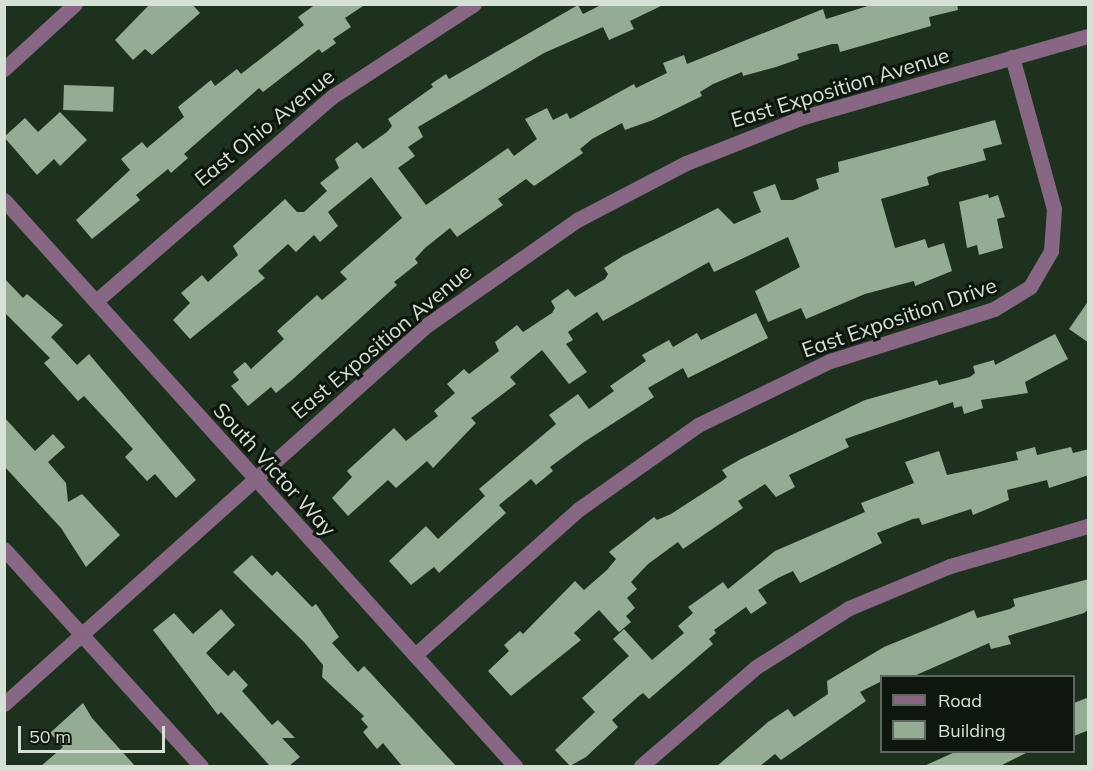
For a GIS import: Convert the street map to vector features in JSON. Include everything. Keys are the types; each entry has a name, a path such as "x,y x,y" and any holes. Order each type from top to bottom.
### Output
{"street":[{"path":"4,69 75,4"},
{"name":"East Ohio Avenue","path":"96,301 325,102 474,4"},
{"name":"East Exposition Avenue","path":"4,704 427,325 577,220 742,139 1089,36"},
{"name":"East Exposition Drive","path":"415,655 579,509 698,425 830,361 994,309 1029,287 1051,251 1054,209 1012,57"},
{"name":"South Victor Way","path":"4,200 515,766"},
{"path":"641,766 756,667 849,608 950,566 1089,526"},
{"path":"4,549 201,766"}],"building":[{"path":"150,4 192,4 200,13 152,55 145,49 133,60 115,40"},
{"path":"316,4 366,4 345,18 351,27 333,39 336,43 322,53 319,49 263,92 259,88 184,154 188,158 171,173 168,169 136,195 140,200 92,239 76,220 130,170 121,159 142,142 147,148 184,117 178,107 211,80 215,86 237,69 241,74 304,25 298,17"},
{"path":"603,4 665,4 630,21 634,29 609,40 603,27 544,53 418,127 423,137 408,147 415,156 398,168 426,205 508,148 514,156 537,139 525,119 547,108 553,120 567,113 570,119 634,84 636,88 667,73 663,63 684,55 687,64 823,9 826,19 874,4 957,4 958,10 929,17 931,26 840,52 838,44 832,44 797,54 799,59 776,67 743,76 742,72 713,84 700,92 702,96 653,120 625,130 622,123 592,139 580,149 583,153 534,186 526,179 498,199 503,205 457,237 450,228 425,248 415,259 418,263 394,282 397,285 293,379 276,393 271,387 248,406 231,386 239,380 233,372 245,362 251,369 284,339 277,331 317,295 322,300 347,279 340,272 402,218 371,177 328,212 338,226 320,242 314,235 296,252 288,244 258,271 265,278 190,339 173,320 190,303 181,293 202,275 208,282 238,255 233,246 285,199 297,212 304,212 327,191 320,183 339,168 335,159 357,142 363,149 387,132 392,126 388,119 433,87 431,84 446,74 449,79 578,5 583,14"},
{"path":"64,85 114,87 113,112 63,110"},
{"path":"60,112 87,140 60,166 54,159 37,175 4,137 25,118 38,132"},
{"path":"995,120 1002,144 983,149 986,160 937,173 927,177 929,185 881,199 895,248 925,239 928,248 944,243 952,271 915,286 914,281 865,294 806,319 801,308 768,322 755,291 800,267 788,237 714,272 709,262 603,321 597,312 568,332 573,340 566,344 587,372 569,384 542,350 510,377 516,384 471,418 476,423 433,468 427,461 396,488 388,480 348,516 332,498 352,477 347,471 394,428 406,441 438,416 434,411 455,393 447,384 464,369 469,374 499,351 495,342 517,325 523,332 552,313 555,308 551,301 568,289 575,297 605,279 608,274 604,268 623,256 718,208 734,224 761,212 753,192 775,184 781,200 793,200 819,189 816,179 839,172 838,162"},
{"path":"988,194 989,198 998,195 1005,217 997,219 1003,248 979,255 977,245 967,248 959,202"},
{"path":"4,278 23,298 27,294 63,325 51,337 77,365 89,354 196,480 176,498 155,474 147,481 125,457 133,449 84,396 78,401 44,363 50,358 4,312"},
{"path":"1089,300 1089,343 1069,329"},
{"path":"756,313 768,338 688,378 683,368 648,388 654,397 550,467 553,471 536,485 531,479 499,505 506,513 439,573 434,567 411,585 389,561 426,526 438,539 485,496 479,489 556,424 549,415 578,394 589,409 614,391 610,386 646,361 642,355 669,340 673,347 697,333 701,340"},
{"path":"1055,334 1068,359 1025,382 1028,393 981,400 983,408 964,414 962,406 954,408 953,402 845,439 849,447 789,475 795,487 776,497 765,484 738,501 743,508 683,549 678,542 648,564 631,582 637,589 627,598 635,608 626,616 631,622 619,632 599,610 574,633 581,640 511,696 488,671 509,651 504,645 520,631 523,634 575,581 584,590 616,559 609,552 654,517 657,520 671,514 722,481 727,477 722,470 865,400 937,380 939,385 970,377 975,373 973,366 994,360 995,365"},
{"path":"4,417 35,451 53,434 65,447 48,462 66,483 68,502 82,494 120,535 86,567 61,528 4,466"},
{"path":"1035,447 1037,455 1071,447 1073,453 1089,449 1089,475 1049,488 1047,480 1007,490 1009,500 973,515 971,509 922,525 919,518 913,519 877,533 882,543 800,583 793,571 778,578 758,590 767,603 751,614 746,607 714,630 716,633 709,639 713,644 649,699 643,693 612,720 618,727 586,757 570,766 555,750 595,712 582,698 629,656 613,639 624,629 652,660 684,633 678,626 693,613 688,607 723,582 728,589 775,551 865,512 861,503 914,483 905,462 939,451 947,475 1018,460 1016,452"},
{"path":"252,555 272,576 277,571 312,607 316,604 339,637 332,643 358,672 364,666 456,766 402,766 383,743 377,749 363,732 368,727 361,719 364,716 322,677 323,665 304,642 233,572"},
{"path":"1089,579 1089,609 1084,613 1008,636 1011,644 991,649 989,643 916,675 880,675 880,682 860,692 866,701 781,760 775,754 760,766 717,766 768,722 788,709 794,717 828,694 827,681 884,647 974,610 977,618 1010,609 1015,606 1013,599"},
{"path":"221,609 235,625 206,653 228,676 234,670 248,685 242,691 272,725 278,720 295,738 282,738 300,757 289,766 270,766 221,712 218,715 153,630 174,613 193,634"},
{"path":"1089,697 1089,730 1075,736 1075,703"},
{"path":"83,703 92,718 135,766 41,766 63,747 50,733"},
{"path":"953,753 1026,753 1000,766 924,766"}]}
